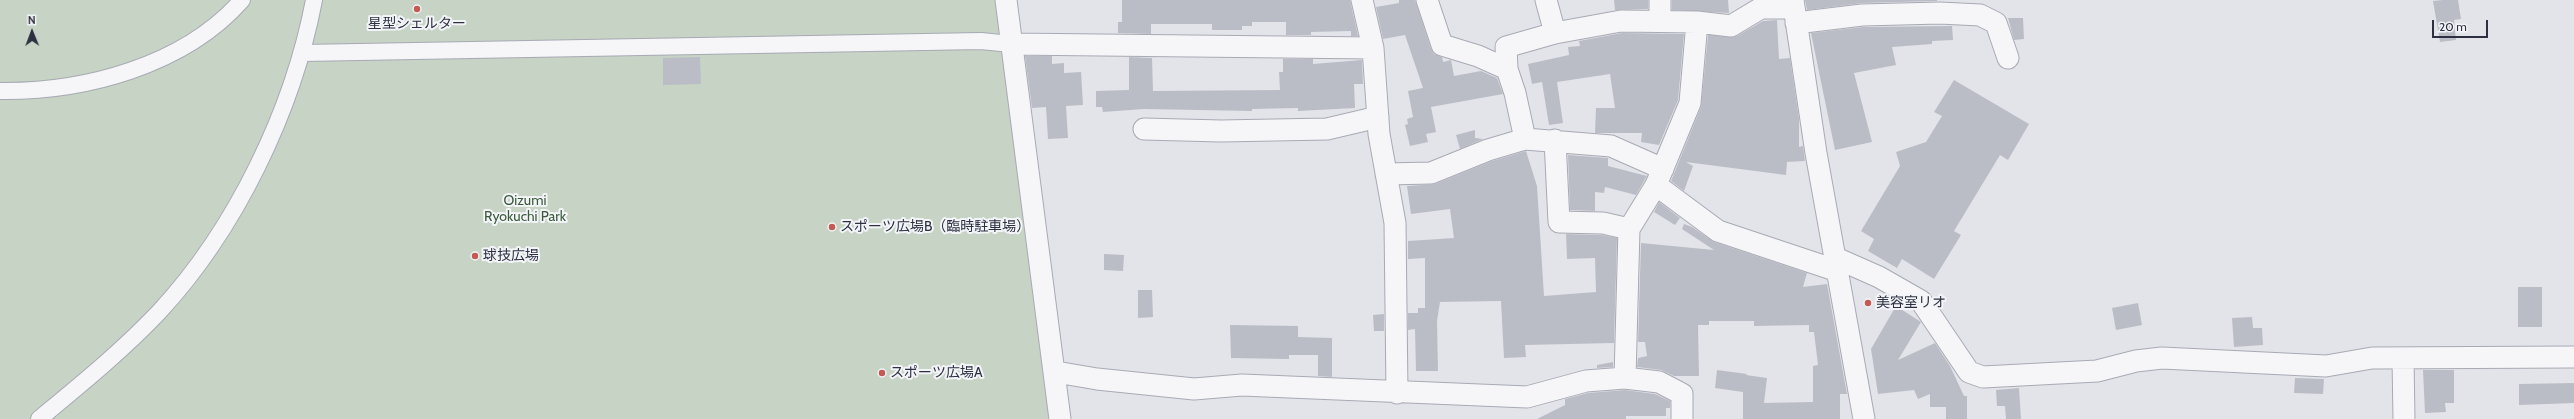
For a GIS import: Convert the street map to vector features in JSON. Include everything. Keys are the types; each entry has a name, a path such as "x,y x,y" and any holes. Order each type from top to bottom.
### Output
{"street":[{"path":"0,91 67,86 101,79 132,70 184,45 220,20 242,0"},
{"path":"39,419 90,376 160,311 223,227 243,193 274,127 302,53 314,0"},
{"path":"1006,0 1056,372 1060,419"},
{"path":"1362,0 1373,48 1378,117 1395,223 1397,393"},
{"path":"1427,0 1442,45 1478,56 1507,69"},
{"path":"1546,0 1555,33"},
{"path":"1660,0 1660,22"},
{"path":"1525,139 1515,92 1507,69 1506,47 1555,33 1621,21 1697,22 1731,26 1761,8 1862,15 1940,13 1980,15 1996,23 2008,58"},
{"path":"1794,10 1816,153 1864,419"},
{"path":"1625,378 1629,229 1660,177 1690,103 1697,22"},
{"path":"302,53 973,41 1011,44 1373,48"},
{"path":"1151,125 1260,126 1327,129 1378,117"},
{"path":"1386,174 1430,173 1488,150 1525,139 1555,140 1611,146 1660,177 1718,231 1879,277 1921,301 1969,372 1983,377 2097,371 2136,361 2162,358 2326,366 2372,358 2574,357"},
{"path":"1555,140 1559,222 1603,223 1629,229"},
{"path":"2403,358 2404,419"},
{"path":"1056,372 1097,379 1194,389 1242,385 1397,393 1526,397 1586,381 1625,378 1659,382 1682,394 1682,419"}],"green space":[{"name":"Oizumi Ryokuchi Park","path":"0,0 998,0 1051,419 0,419"}],"building":[{"path":"1122,0 1350,0 1358,36 1351,36 1351,31 1311,32 1311,35 1286,35 1286,22 1252,22 1252,26 1242,26 1242,30 1212,30 1212,24 1151,24 1151,34 1118,33 1118,22 1122,22"},
{"path":"1399,0 1415,0 1431,49 1434,54 1442,57 1443,62 1451,60 1454,76 1481,71 1497,78 1503,94 1431,107 1436,132 1426,134 1428,142 1410,146 1405,125 1408,124 1407,119 1413,117 1408,91 1423,88 1405,35 1383,39 1376,7 1399,3"},
{"path":"1614,0 1648,0 1648,9 1615,10"},
{"path":"1672,0 1728,0 1729,13 1672,10"},
{"path":"1805,0 1937,1 1862,3 1807,10"},
{"path":"2458,0 2461,19 2454,20 2456,40 2440,42 2433,1"},
{"path":"2008,18 2023,18 2024,39 2014,40"},
{"path":"1777,20 1779,59 1790,58 1799,119 1799,147 1803,146 1805,161 1787,162 1786,175 1686,162 1693,166 1684,191 1671,181 1701,107 1708,35 1737,36 1763,21"},
{"path":"1952,26 1953,40 1932,41 1932,44 1892,47 1896,65 1854,73 1872,142 1835,150 1811,33 1863,27"},
{"path":"1622,33 1684,34 1678,100 1659,145 1641,142 1642,133 1595,133 1596,108 1615,108 1610,74 1557,82 1563,123 1549,125 1542,82 1532,84 1528,64 1569,55 1568,47 1580,46 1579,41"},
{"path":"1025,56 1052,56 1052,64 1064,63 1064,73 1081,72 1083,105 1066,106 1068,138 1048,139 1046,107 1032,108"},
{"path":"700,57 701,84 663,85 663,58"},
{"path":"1129,57 1152,58 1153,91 1280,90 1279,72 1283,72 1283,59 1313,59 1313,64 1362,60 1363,84 1354,84 1355,108 1298,111 1298,108 1252,109 1252,111 1144,109 1103,112 1102,107 1096,107 1096,91 1129,90"},
{"path":"1954,80 2029,124 2008,160 2000,155 1954,231 1961,235 1934,279 1902,259 1897,268 1868,251 1874,239 1861,231 1900,166 1896,152 1926,142 1942,116 1934,112"},
{"path":"1475,130 1475,138 1483,139 1460,149 1456,135"},
{"path":"1526,151 1537,186 1544,296 1596,292 1595,258 1567,259 1566,234 1602,235 1617,238 1614,343 1525,345 1526,357 1504,358 1501,301 1440,302 1437,321 1438,371 1416,371 1415,329 1408,330 1408,313 1418,313 1418,308 1425,308 1425,258 1408,259 1408,241 1454,238 1450,209 1411,214 1407,186 1435,184 1492,161"},
{"path":"1568,155 1608,158 1608,166 1647,176 1636,195 1605,187 1604,193 1595,192 1595,211 1570,210"},
{"path":"1659,202 1680,218 1675,225 1654,212"},
{"path":"1684,224 1692,227 1714,242 1807,273 1803,287 1827,284 1847,394 1840,394 1840,419 1743,419 1743,392 1715,388 1717,370 1747,374 1746,375 1767,378 1764,403 1813,402 1813,366 1818,365 1814,332 1809,332 1809,325 1754,326 1754,321 1709,321 1709,325 1698,325 1699,376 1674,376 1661,370 1637,367 1638,358 1647,356 1645,342 1638,342 1641,243 1714,250 1682,229"},
{"path":"1104,254 1124,255 1123,271 1104,270"},
{"path":"2518,287 2542,287 2542,327 2518,327"},
{"path":"1138,290 1152,290 1153,317 1138,318"},
{"path":"2138,303 2142,325 2116,330 2112,308"},
{"path":"1896,306 1921,322 1898,360 1935,343 1950,366 1964,396 1967,396 1967,419 1946,419 1946,407 1930,407 1930,394 1918,399 1914,390 1878,394 1871,349"},
{"path":"1384,314 1384,331 1374,331 1373,315"},
{"path":"2252,317 2253,328 2262,328 2263,345 2234,347 2232,318"},
{"path":"1230,325 1298,326 1298,337 1332,338 1332,377 1318,376 1318,355 1289,355 1289,359 1231,358"},
{"path":"1613,362 1613,367 1597,368 1597,365"},
{"path":"2423,370 2454,370 2454,403 2445,403 2446,412 2425,413"},
{"path":"2295,378 2324,379 2323,394 2294,393"},
{"path":"2574,383 2574,403 2519,405 2519,384"},
{"path":"2019,388 2021,419 2006,419 2005,406 1997,406 1996,390"},
{"path":"1625,390 1655,394 1670,401 1670,408 1666,408 1666,416 1626,416 1626,419 1537,419 1565,405 1565,399 1588,393"}],"place":[{"name":"星型シェルター","path":"417,9"},
{"name":"スポーツ広場B（臨時駐車場）","path":"832,227"},
{"name":"球技広場","path":"475,256"},
{"name":"美容室リオ","path":"1868,303"},
{"name":"スポーツ広場A","path":"882,373"}]}
